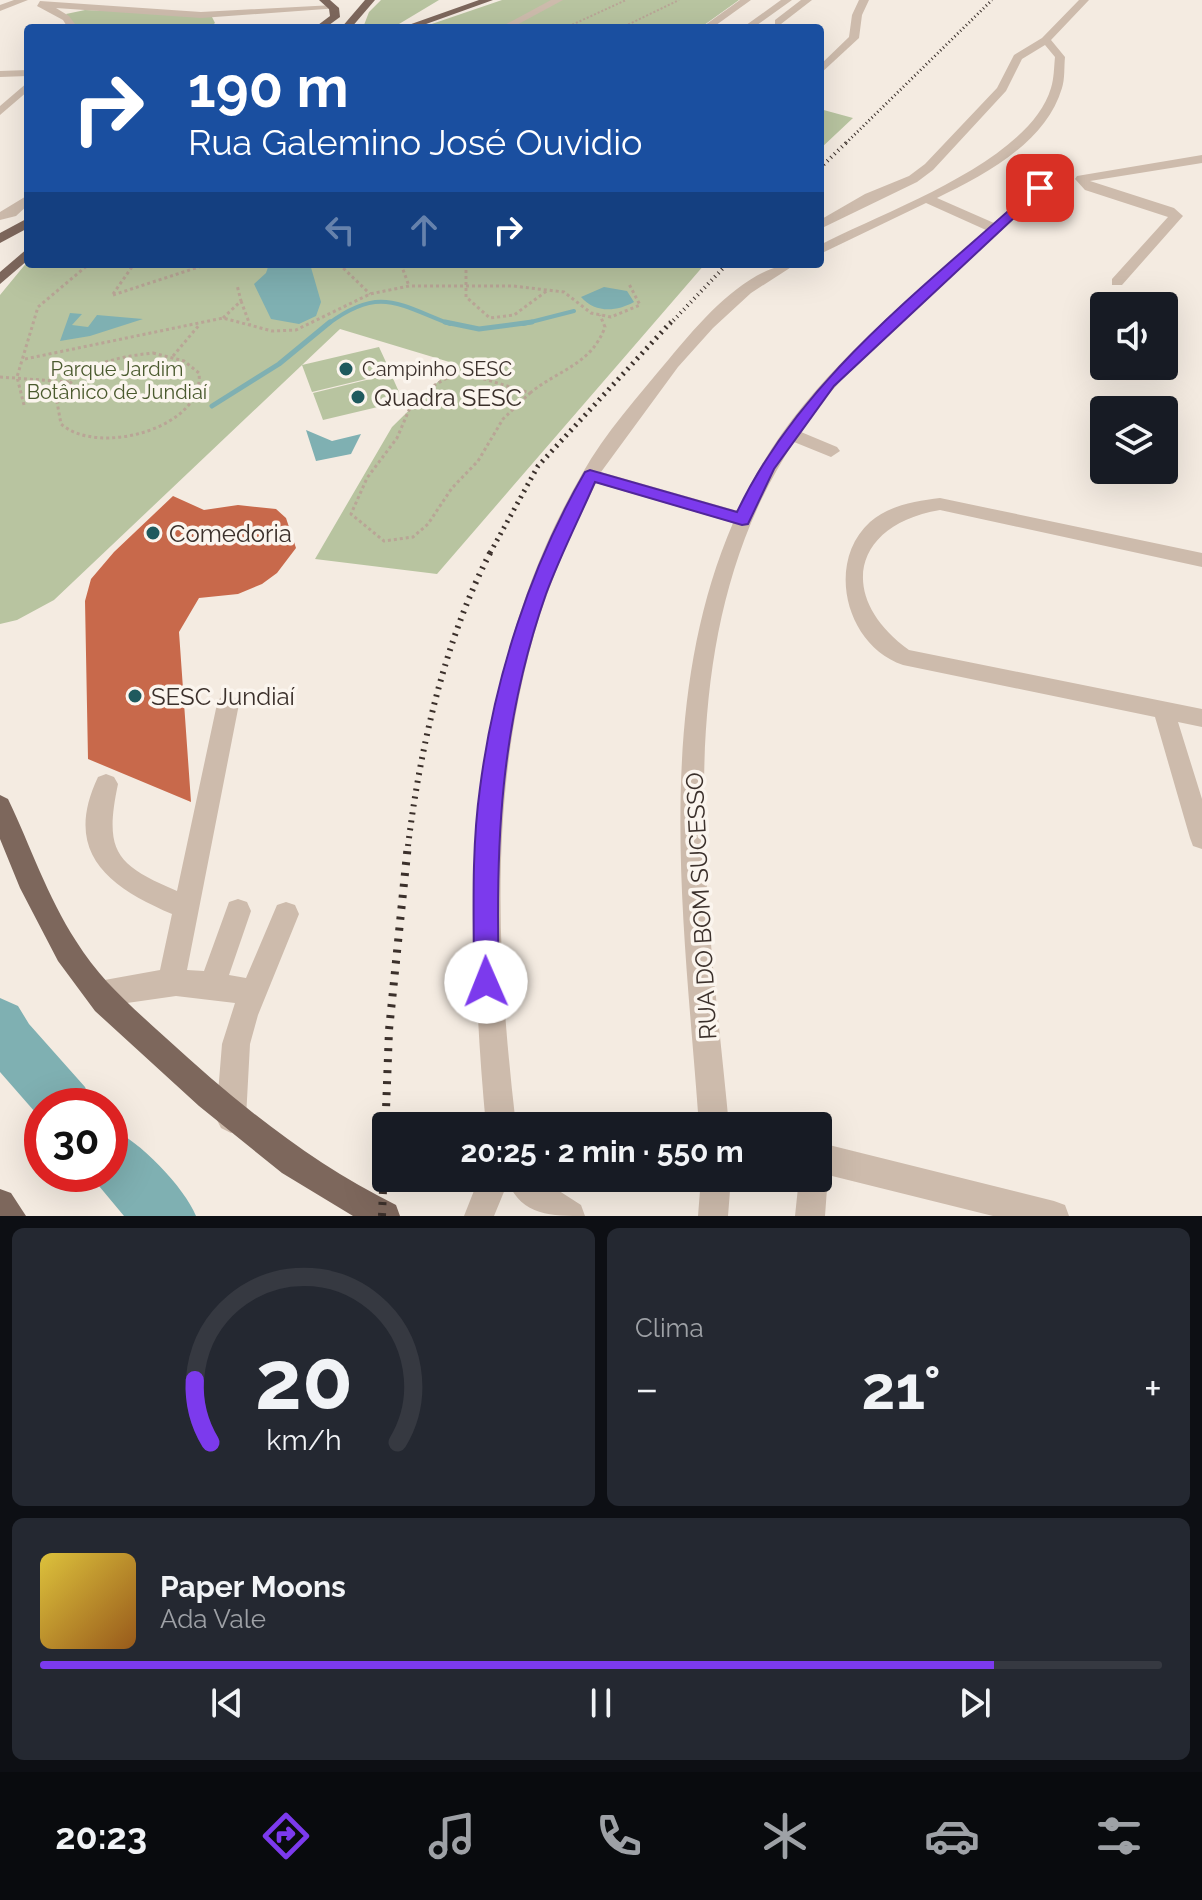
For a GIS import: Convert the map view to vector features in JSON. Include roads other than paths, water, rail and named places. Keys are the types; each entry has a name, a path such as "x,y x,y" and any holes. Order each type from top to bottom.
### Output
{"main road":[{"path":"357,24 370,0"},
{"path":"406,24 450,0 486,1"},
{"path":"411,24 486,1"},
{"path":"325,24 335,17 332,3"},
{"path":"0,239 24,224"},
{"path":"0,280 24,256"},
{"path":"0,806 31,881 65,945 99,994 231,1118 346,1198 385,1216"},
{"path":"0,1204 11,1216"}],"street":[{"path":"0,8 23,0"},
{"path":"512,24 558,0"},
{"path":"712,24 746,0"},
{"path":"753,24 787,0"},
{"path":"824,67 854,38 857,15 864,0"},
{"path":"824,223 870,197 913,179 929,167 1002,89 1018,57 1046,40 1084,0"},
{"path":"775,24 801,1"},
{"path":"36,2 203,23 243,14 332,3"},
{"path":"36,2 58,12 69,24"},
{"path":"58,12 78,7"},
{"path":"824,248 958,186 1003,156 1050,102 1061,72 1060,57 1046,40"},
{"path":"0,74 24,73"},
{"path":"0,112 24,89"},
{"path":"1117,282 1176,216 1169,211 1089,187 1081,179 1202,159"},
{"name":"RUA DO BOM SUCESSO","path":"713,1112 691,792 696,708 711,603 742,519 767,467 813,400 845,366 1040,188"},
{"path":"928,199 995,229"},
{"path":"6,214 24,202"},
{"path":"499,1112 487,1014 485,889 490,789 508,689 538,592 590,475 660,379 698,336 772,269"},
{"path":"790,434 831,451"},
{"path":"590,475 742,519"},
{"path":"1202,560 940,504 910,509 885,520 869,533 853,569 854,602 888,647 903,657 1202,718"},
{"path":"171,981 228,704"},
{"path":"1164,712 1202,838"},
{"path":"106,784 98,810 99,839 113,871 128,882 186,907"},
{"path":"213,983 238,911"},
{"path":"231,1118 236,1044 252,993 286,914"},
{"path":"99,994 171,981 213,983 252,993"},
{"path":"832,1161 1054,1216"},
{"path":"479,1216 488,1192"},
{"path":"532,1192 570,1216"},
{"path":"713,1216 715,1192"},
{"path":"810,1216 813,1192"}],"water":[{"path":"268,268 311,268 321,302 316,316 299,324 271,319 254,284"},
{"path":"604,287 627,291 634,302 620,308 606,309 593,306 581,297"},
{"path":"70,313 82,314 72,325 88,327 97,315 143,319 90,336 60,341"},
{"path":"306,430 332,441 361,434 351,454 316,461"}],"waterway":[{"path":"328,324 346,312 375,302 402,305 450,324"},
{"path":"530,322 574,311"},
{"path":"212,406 279,364 330,322"},
{"path":"445,322 479,329 530,322"},
{"path":"523,324 530,322"},
{"path":"0,1024 10,1043 50,1088"},
{"path":"128,1177 154,1207 167,1216"}],"railway":[{"path":"846,143 992,0"},
{"path":"824,164 848,141"},
{"path":"670,324 723,268"},
{"path":"490,552 538,466 671,322"},
{"path":"408,846 427,733 437,695 460,620 490,552"},
{"path":"382,1216 389,1030 408,844"}],"place":[{"name":"Campinho SESC","path":"346,369"},
{"name":"Quadra SESC","path":"358,397"},
{"name":"Comedoria","path":"153,533"},
{"name":"SESC Jundiaí","path":"135,696"}],"park label":[{"name":"Parque Jardim Botânico de Jundiaí","path":"117,380"}]}
